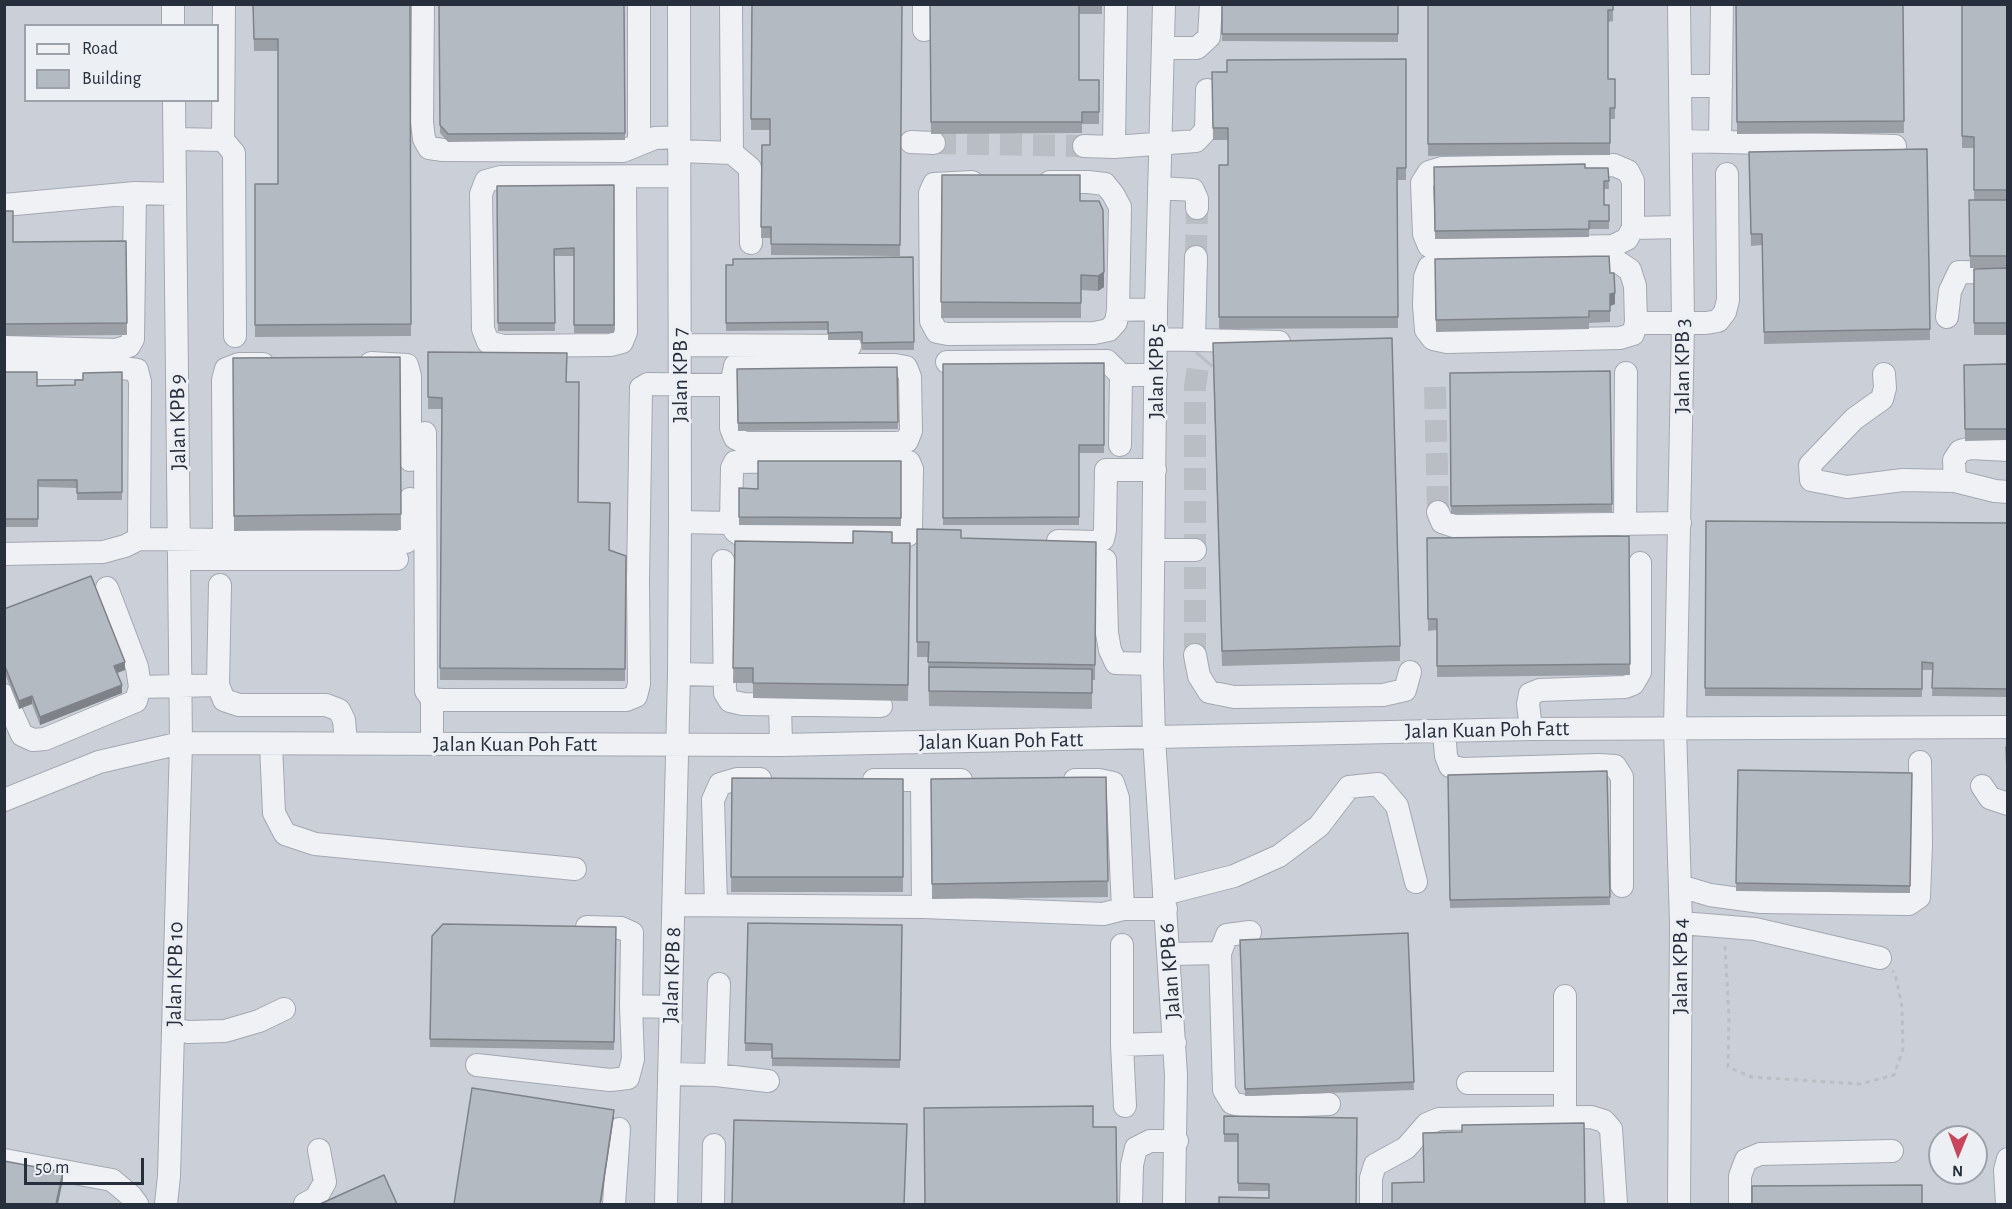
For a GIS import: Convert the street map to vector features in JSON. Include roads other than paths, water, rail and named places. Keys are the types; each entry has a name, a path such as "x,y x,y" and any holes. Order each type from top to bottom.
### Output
{"street":[{"path":"173,4 174,24"},
{"path":"224,4 224,140 234,153 235,336"},
{"path":"423,4 422,122 424,139 429,148 623,151 655,138 732,153 750,168 751,243"},
{"path":"639,4 639,144"},
{"name":"Jalan KPB 7","path":"676,745 680,522 679,4"},
{"path":"731,4 732,153"},
{"path":"924,4 924,30"},
{"path":"1114,147 1116,4"},
{"name":"Jalan KPB 5","path":"1154,738 1152,664 1156,309 1164,4"},
{"path":"1164,48 1197,48 1209,37 1210,4"},
{"name":"Jalan KPB 3","path":"1675,728 1683,323 1679,4"},
{"path":"1720,142 1722,4"},
{"path":"1680,86 1721,86"},
{"path":"1084,146 1161,145 1197,141 1206,130 1207,90"},
{"name":"Jalan KPB 9","path":"174,102 181,743"},
{"path":"175,139 224,140"},
{"path":"1681,141 1895,146"},
{"path":"911,142 934,143"},
{"path":"1614,165 1628,171 1633,181 1633,228 1627,239 1613,246 1437,250 1429,246 1424,234 1422,183 1429,172 1442,168 1614,165"},
{"path":"1636,323 1706,323 1718,321 1725,312 1728,300 1728,174"},
{"path":"625,178 626,332 621,342 610,345 503,346 488,342 483,329 481,194 486,181 501,177 679,177"},
{"path":"993,182 934,184 930,193 931,321 937,332 948,334 1094,333 1108,330 1116,322 1118,310 1120,207 1106,184 1029,182"},
{"path":"1120,207 1159,196 1193,190 1197,198 1197,208"},
{"path":"4,205 135,193 175,194"},
{"path":"4,347 116,350 129,346 133,339 135,193"},
{"path":"1633,228 1680,227"},
{"path":"1194,340 1196,257"},
{"path":"1443,262 1618,262 1630,270 1635,286 1636,323 1633,334 1620,338 1446,342 1433,339 1426,330 1425,278 1429,267 1443,262"},
{"path":"1947,317 1950,291 1959,272 2007,273"},
{"path":"1118,310 1156,309"},
{"path":"1156,339 1279,342"},
{"path":"680,345 850,346"},
{"path":"947,362 1107,361 1120,375 1120,445"},
{"path":"179,549 224,539 406,542 410,530 410,376 407,365 351,363"},
{"path":"224,539 223,380 226,369 239,364 284,364"},
{"path":"743,364 906,367 910,377 911,431 907,441 897,443 745,442 735,438 731,428 731,385 735,366 743,364"},
{"path":"4,368 137,370 140,382 139,539"},
{"path":"1625,525 1626,373"},
{"path":"1120,375 1156,375"},
{"path":"1884,375 1885,388 1882,399 1854,419 1810,465 1811,480 1847,487 1903,480 1955,481 2007,492"},
{"path":"432,699 626,699 636,696 639,684 641,388 648,384 731,385"},
{"path":"425,433 426,691 432,699 432,743"},
{"path":"1955,481 1954,460 1960,451 1971,448 2007,450"},
{"path":"902,460 909,462 912,469 911,528 908,536 742,536 735,531 731,523 732,468 735,462 902,460"},
{"path":"1038,541 1095,542 1103,539 1106,470 1155,470"},
{"path":"1438,512 1442,522 1454,526 1680,524"},
{"path":"680,522 731,523"},
{"path":"4,554 103,552 125,546 139,539 179,549 397,559"},
{"path":"1155,550 1195,550"},
{"path":"1104,560 1107,633 1110,650 1116,663 1152,664"},
{"path":"723,561 724,693 730,701 743,704 881,706"},
{"path":"1531,729 1528,704 1530,694 1539,690 1624,687 1633,684 1641,672 1640,563"},
{"path":"220,585 218,685 224,700 239,705 326,705 339,710 344,720 346,743"},
{"path":"4,695 22,735 33,740 45,739 136,701 140,687 137,667 107,588"},
{"path":"1195,655 1199,676 1209,693 1234,697 1383,695 1405,690 1410,672"},
{"path":"679,674 724,675"},
{"path":"140,687 218,685"},
{"path":"780,704 782,745"},
{"name":"Jalan Kuan Poh Fatt","path":"4,800 99,762 181,743 782,745 1531,729 2007,727"},
{"name":"Jalan KPB 4","path":"1675,728 1681,924 1679,1204"},
{"path":"1444,731 1449,766 1462,769 1615,766 1622,777 1622,886"},
{"name":"Jalan KPB 6","path":"1154,738 1175,1043 1177,1141 1174,1204"},
{"name":"Jalan KPB 10","path":"166,1203 169,1176 181,743"},
{"path":"271,744 274,813 285,834 315,844 575,869"},
{"name":"Jalan KPB 8","path":"666,1204 676,745"},
{"path":"1680,886 1710,895 1761,902 1909,904 1918,897 1921,844 1920,762"},
{"path":"716,905 713,800 720,784 737,778 779,779"},
{"path":"855,779 981,780"},
{"path":"922,780 924,907"},
{"path":"1052,780 1099,780 1113,783 1118,798 1123,909"},
{"path":"674,905 924,907 1103,914 1165,902 1279,856 1318,826 1349,787 1378,784 1397,807 1416,882"},
{"path":"1982,786 1990,798 2007,804"},
{"path":"1681,924 1755,928 1880,958"},
{"path":"477,1065 610,1080 628,1078 633,1059 632,933 621,928 568,927"},
{"path":"1250,932 1227,935 1220,952 1224,1090 1232,1103 1248,1107 1329,1104"},
{"path":"1122,945 1122,1045 1125,1106"},
{"path":"1170,954 1220,952"},
{"path":"716,1075 719,984"},
{"path":"1564,996 1565,1118"},
{"path":"631,1006 671,1007"},
{"path":"173,1029 188,1032 225,1031 260,1021 284,1008"},
{"path":"1122,1045 1175,1043"},
{"path":"669,1074 716,1075 768,1081"},
{"path":"1468,1083 1565,1083"},
{"path":"1371,1204 1371,1178 1375,1165 1406,1148 1427,1124 1439,1119 1591,1117 1604,1121 1611,1130 1616,1204"},
{"path":"614,1204 619,1129"},
{"path":"1131,1204 1132,1165 1136,1148 1150,1141 1177,1141"},
{"path":"713,1204 714,1144"},
{"path":"305,1204 316,1198 325,1182 319,1150"},
{"path":"1740,1204 1740,1176 1746,1160 1760,1154 1892,1151"},
{"path":"4,1160 112,1180 137,1204 166,1203"},
{"path":"2007,1160 2005,1170 2007,1204"}],"tunnel":[{"path":"934,143 1084,146"},
{"path":"1196,257 1197,208"},
{"path":"1195,655 1195,387 1198,366 1205,358"},
{"path":"1435,387 1438,512"}]}
